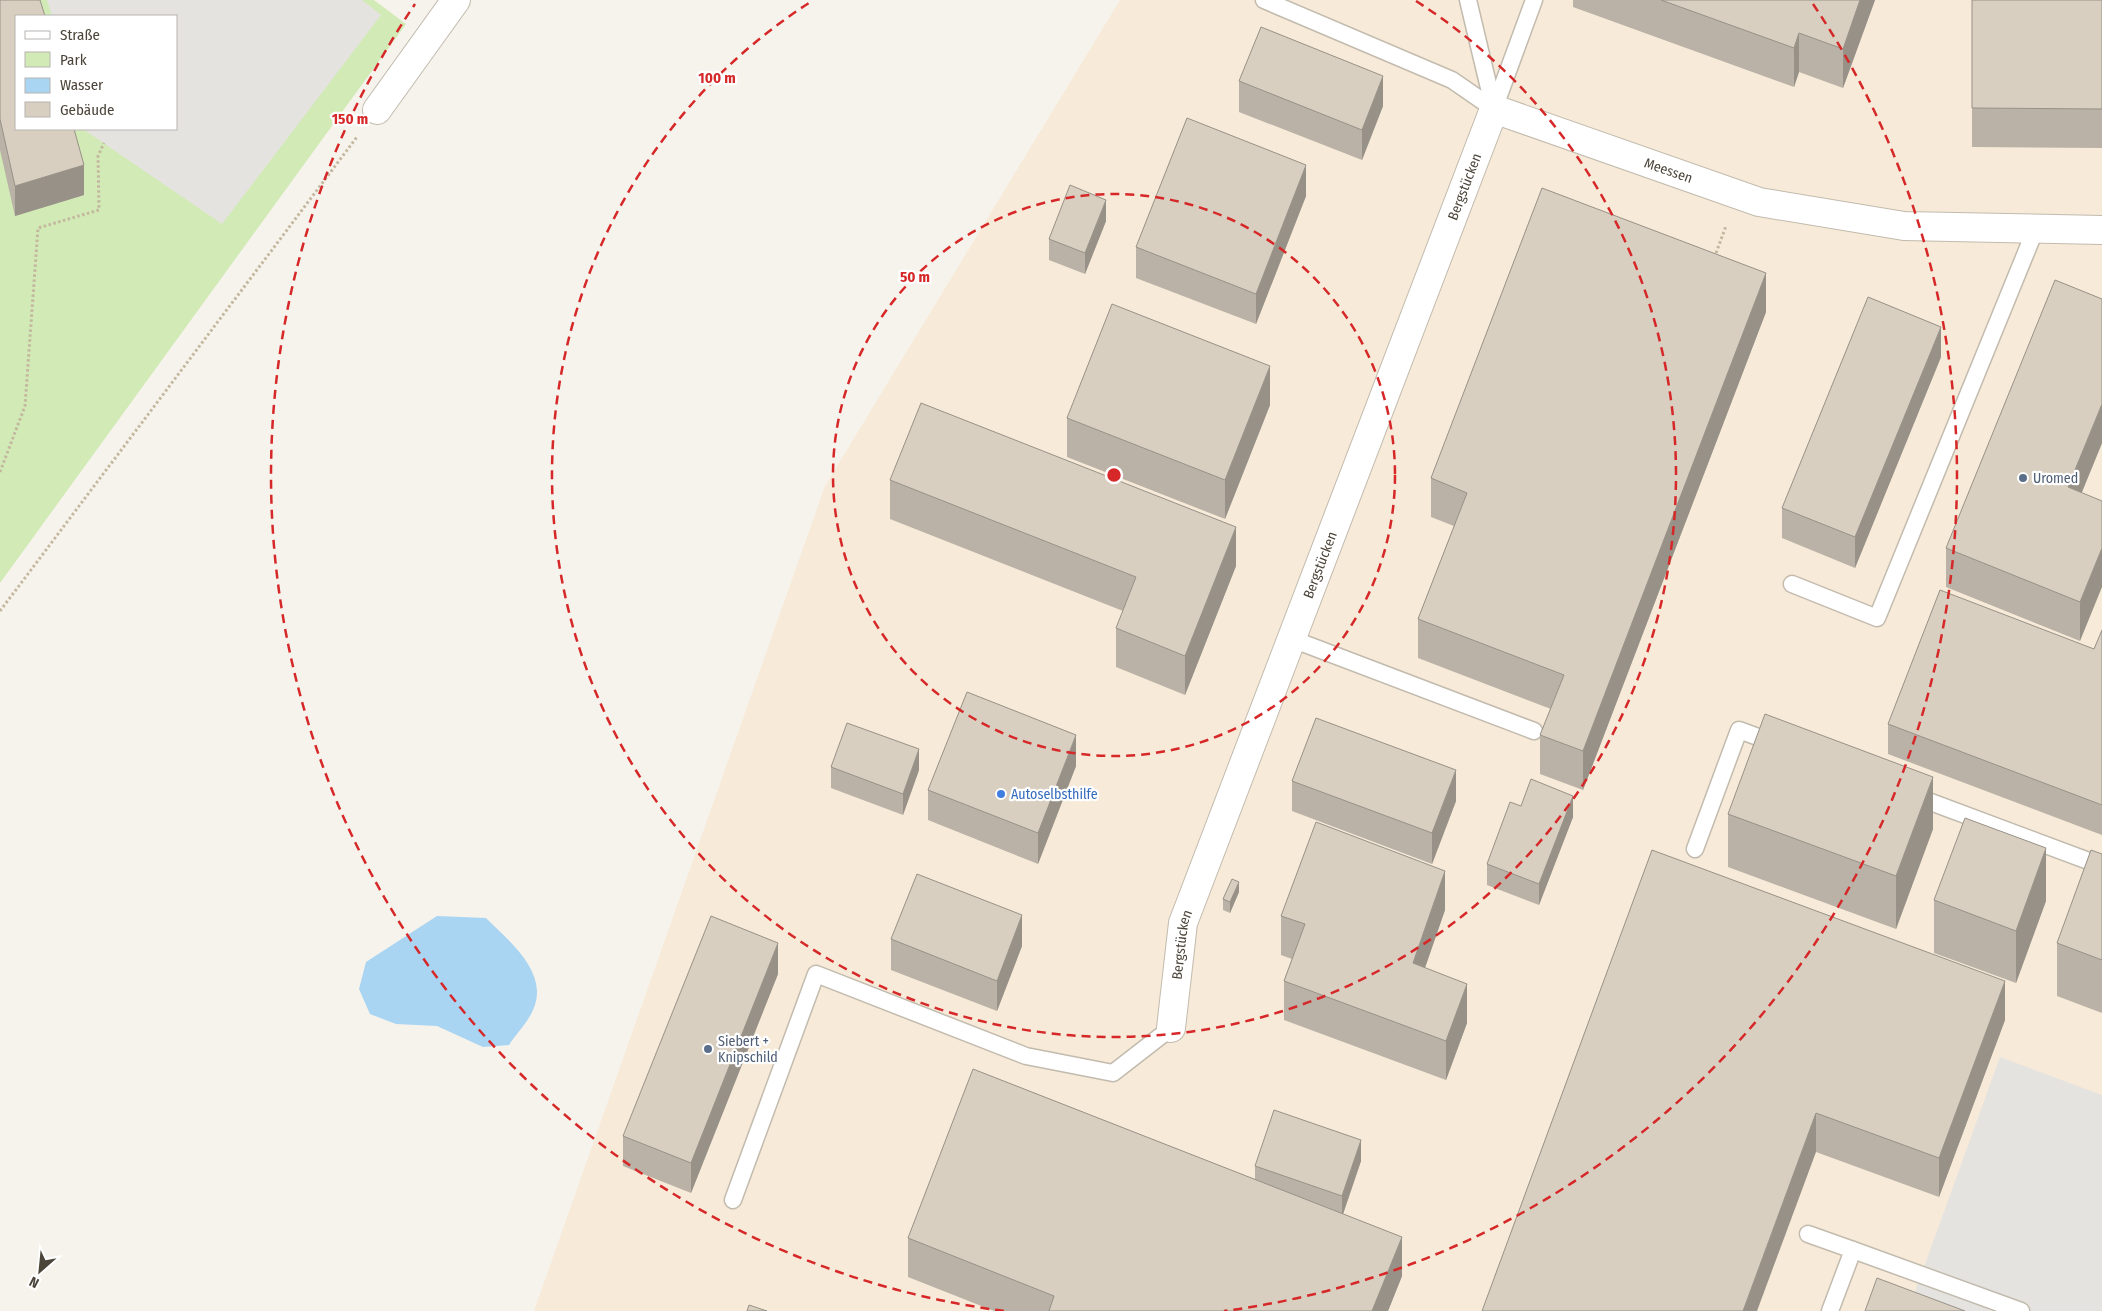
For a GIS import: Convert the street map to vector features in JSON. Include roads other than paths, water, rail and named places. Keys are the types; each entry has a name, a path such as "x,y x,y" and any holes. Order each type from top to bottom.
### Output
{"street":[{"path":"377,110 456,0"},
{"name":"Meessen","path":"1494,109 1759,202 1904,226 2102,230"},
{"name":"Bergstücken","path":"1171,1028 1183,923 1494,109"}],"lane":[{"name":"Meessen","path":"1264,0 1452,80 1494,109"},
{"path":"1468,0 1494,109"},
{"path":"1494,109 1534,0"},
{"path":"1792,584 1877,618 2036,228"},
{"path":"1292,639 1534,731"},
{"path":"1695,849 1739,730 1795,751"},
{"path":"1897,789 2102,866"},
{"path":"734,1200 816,974 1026,1056 1113,1073 1171,1028"},
{"path":"1808,1234 2022,1311"},
{"path":"1830,1311 1854,1250"}],"water":[{"path":"437,916 486,918 515,947 532,971 536,983 537,996 533,1010 509,1045 483,1047 437,1026 396,1024 370,1014 359,989 366,962"}],"place":[{"name":"Uromed","path":"2023,478"},
{"name":"Autoselbsthilfe","path":"1001,794"},
{"name":"Siebert + Knipschild","path":"708,1049"}]}
